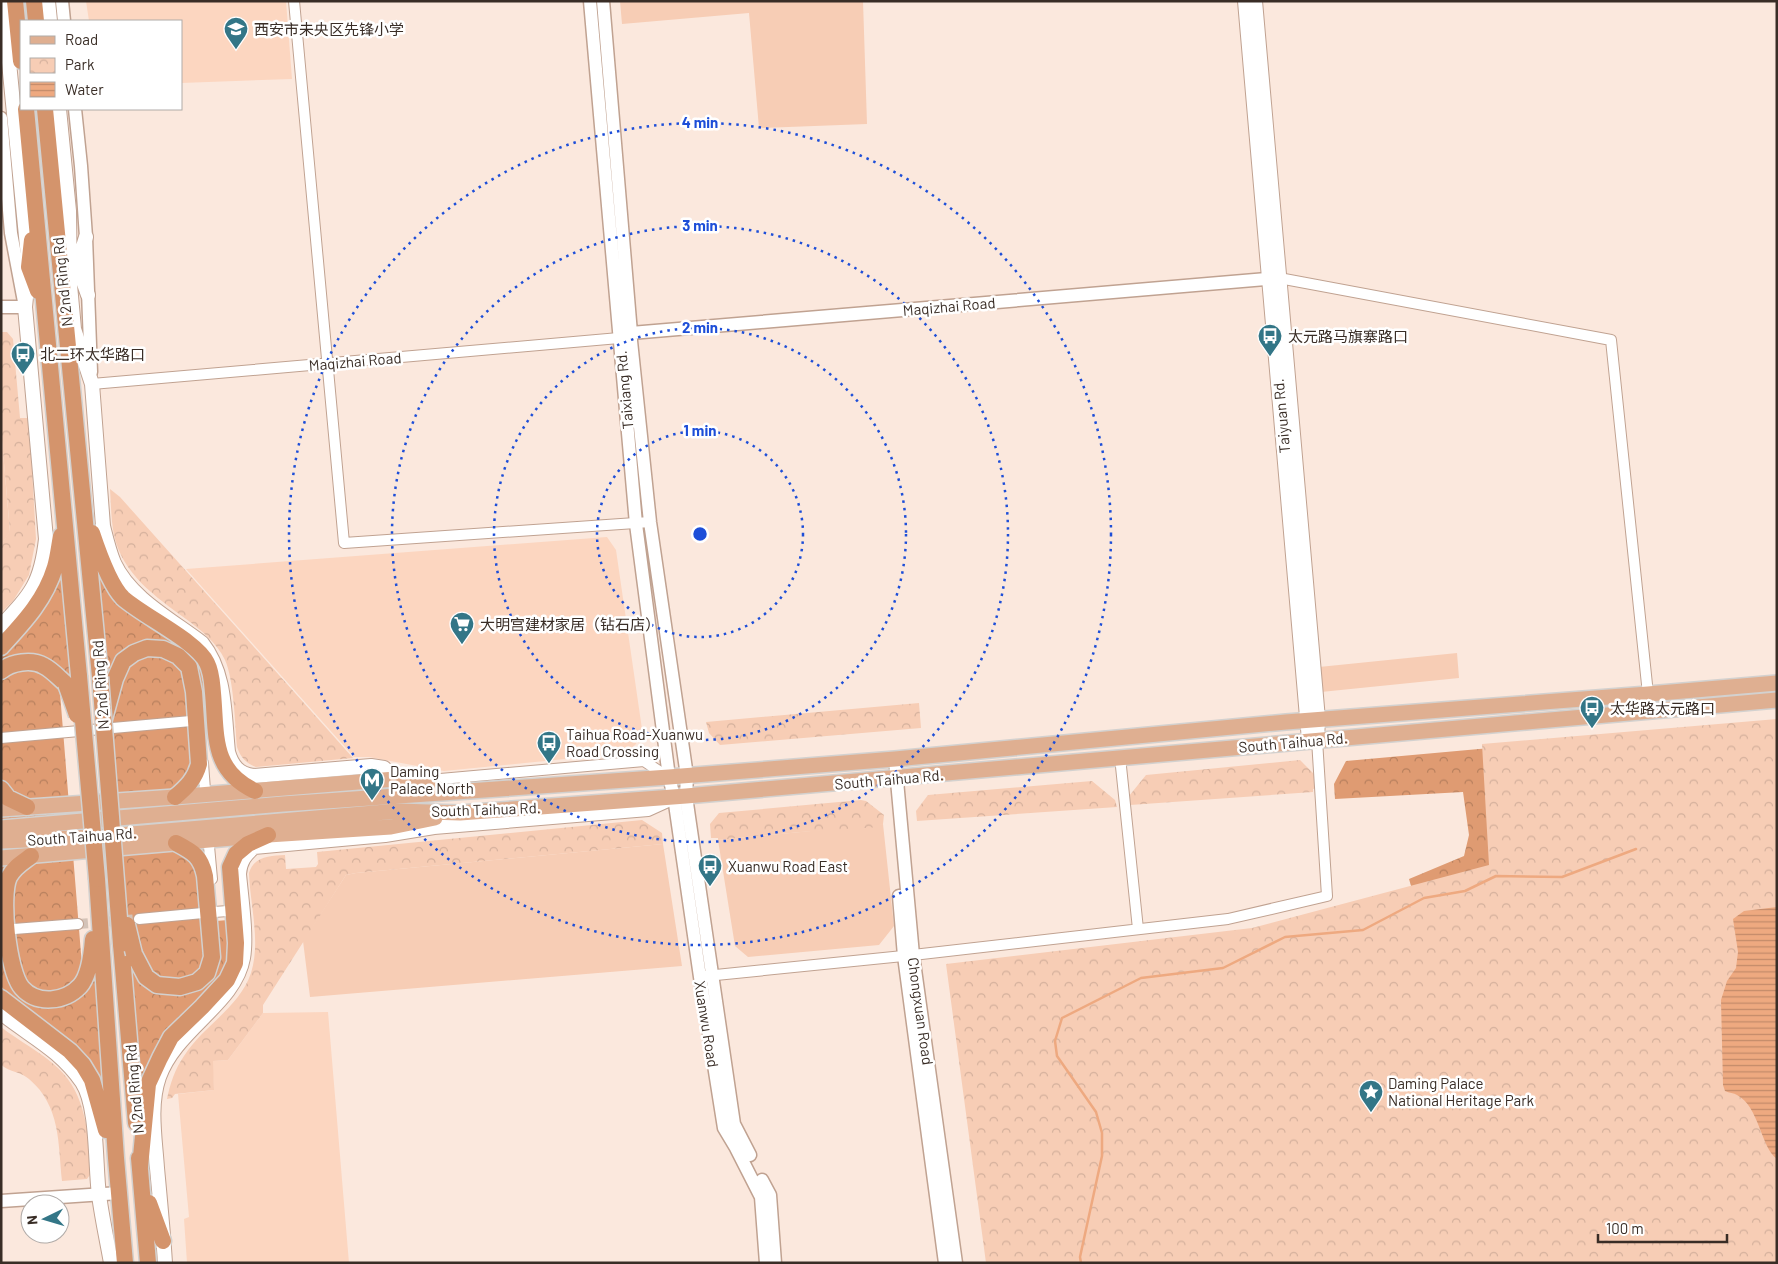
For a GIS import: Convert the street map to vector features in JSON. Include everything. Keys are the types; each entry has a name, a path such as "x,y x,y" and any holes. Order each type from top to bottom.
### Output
{"highway":[{"path":"15,1 20,50"},
{"path":"34,1 36,20"},
{"name":"N 2nd Ring Rd","path":"26,110 65,517 72,680 85,737 125,1263"},
{"name":"N 2nd Ring Rd","path":"45,110 83,506 108,678 102,723 116,876 128,949 148,1263"},
{"path":"36,208 29,267 46,312"},
{"path":"70,285 65,309 74,329"},
{"path":"83,506 104,568 123,598 202,654 211,675 218,750 226,770 242,784 255,791"},
{"path":"1,647 33,612 45,593 56,567 65,517"},
{"path":"108,678 123,661 134,653 147,648 163,649 178,656 189,667 194,692 199,764 196,775 189,785 175,798"},
{"path":"1,671 6,666 20,663 42,665 72,680"},
{"path":"1,789 8,798 27,807"},
{"path":"163,1241 141,1175 148,1084 171,1038 227,980 234,963 236,943 230,867 236,854 248,844 268,835"},
{"path":"128,949 146,977 157,986 180,988 197,982 207,973 212,957 205,876 202,864 194,852 176,843"},
{"path":"31,856 17,866 9,876 6,896 11,965 16,980 23,990 34,997 51,1001 64,996 80,986 91,959 97,879"},
{"path":"1,998 70,1051 92,1080 118,1187"}],"main road":[{"path":"1,626 27,598 35,585 44,555 46,539 25,311 29,267 3,1"},
{"path":"48,1 50,20"},
{"name":"Taiyuan Rd.","path":"1245,1 1275,282"},
{"name":"Taiyuan Rd.","path":"1255,1 1275,282 1313,719 1313,740"},
{"path":"59,110 69,211 70,285 74,329 92,384 103,526 115,564 140,597 202,643 210,652 218,669 222,685 223,718 231,761 236,769 244,775 253,776 371,766 384,768 400,781"},
{"path":"70,285 86,237"},
{"path":"70,242 88,295"},
{"name":"South Taihua Rd.","path":"1,828 283,804 686,776 892,759 1313,719 1777,683"},
{"name":"South Taihua Rd.","path":"1,841 96,837 398,811 460,813 680,797 1777,700"},
{"path":"1,809 400,781 458,793"},
{"path":"165,1263 154,1111 159,1079 174,1048 226,994 239,972 244,944 236,910 240,864 246,854 254,847 648,808 680,797"},
{"path":"1,858 268,835 391,827 460,813"},
{"path":"1,1013 48,1045 66,1062 83,1084 92,1109 99,1194 110,1263"}],"street":[{"path":"62,1 64,20"},
{"path":"294,1 344,543 650,522"},
{"name":"Taixiang Rd.","path":"590,1 627,338 650,522 686,776"},
{"name":"Taixiang Rd.","path":"603,1 627,338 636,524 669,777"},
{"path":"74,110 81,166 86,237 92,384"},
{"path":"1,118 11,233 25,311"},
{"path":"1275,282 1611,340 1648,694"},
{"name":"Maqizhai Road","path":"92,384 1275,282"},
{"path":"1,308 25,311"},
{"path":"1,316 25,311"},
{"path":"1,738 200,721 205,790"},
{"path":"706,976 908,956 1228,919 1327,896 1313,740"},
{"path":"1120,757 1138,929"},
{"name":"Chongxuan Road","path":"892,759 908,956 945,1263"},
{"path":"400,781 644,761 669,777"},
{"name":"Xuanwu Road","path":"680,797 686,776"},
{"name":"Xuanwu Road","path":"669,777 680,797 706,976 724,1128 761,1197 766,1263"},
{"path":"209,846 214,912 236,910"},
{"path":"139,919 203,913"},
{"path":"14,929 78,924"},
{"name":"Chongxuan Road","path":"908,956 956,1263"},
{"name":"Xuanwu Road","path":"706,976 734,1124 770,1195 775,1263"},
{"path":"1,1201 99,1194 118,1187"}],"shaded area":[{"name":"西安市未央区先锋小学","path":"86,1 286,1 292,79 182,83 182,20 89,20"},
{"path":"607,537 616,550 642,729 636,744 626,753 444,771 369,757 354,757 186,569"},
{"path":"328,1012 349,1263 187,1263 184,1219 189,1217 178,1094 214,1090 212,1061 228,1060 263,1013"}],"green space":[{"path":"620,1 863,1 867,124 759,128 749,13 622,24"},
{"path":"1,332 7,332 13,339 20,418 29,418 36,539 29,575 13,601 1,613 1,545 10,531 1,429"},
{"path":"1,429 10,532 1,545"},
{"path":"110,489 120,497 353,758 256,767 244,760 237,747 232,690 225,660 218,648 208,637 152,593 125,562 118,549 114,535"},
{"path":"98,566 185,646 204,670 211,711 199,712 216,921 228,920 230,955 222,976 140,1081"},
{"path":"62,567 71,679 60,693 82,966 96,970 103,1086 98,1076 10,997 1,986 1,650"},
{"path":"1457,653 1459,678 1321,692 1319,667"},
{"path":"919,703 921,728 720,745 709,733 706,722"},
{"name":"Daming Palace National Heritage Park","path":"1777,719 1777,1263 986,1263 946,964 1252,928 1489,865 1482,744"},
{"path":"1490,748 1501,870 1412,889 1409,879 1464,856 1469,835 1463,792 1335,799 1334,784 1346,761"},
{"path":"1300,760 1317,777 1318,788 1313,789 1313,792 1130,805 1129,796 1146,775"},
{"path":"1092,781 1115,800 1117,807 917,821 916,811 928,795"},
{"path":"866,801 884,815 883,824 880,827 718,840 718,838 711,838 710,824 719,813"},
{"path":"642,820 662,833 663,844 346,875 263,1005 263,1013 228,1060 213,1061 214,1090 175,1094 172,1098 167,1099 173,1077 184,1056 201,1035 230,1007 238,997 251,973 254,961 255,936 249,873 251,867 259,860 285,855 286,869 316,867 318,864 317,852"},
{"path":"883,824 894,926 879,945 748,957 735,946 718,840"},
{"path":"663,844 682,966 310,997 303,941 346,875"},
{"path":"1,1027 58,1068 68,1079 75,1091 84,1117 89,1144 92,1172 87,1179 62,1181 56,1126 52,1113 47,1101 29,1079 1,1065"}],"water":[{"path":"1777,907 1777,1159 1767,1146 1755,1117 1744,1100 1737,1095 1725,1091 1723,1085 1721,1000 1727,981 1736,968 1738,952 1733,919 1744,911"}],"waterway":[{"path":"1081,1263 1080,1257 1102,1156 1102,1133 1096,1112 1057,1056 1055,1041 1062,1018 1141,978 1223,968 1285,937 1363,930 1424,898 1465,891 1496,876 1562,877 1636,849"}],"tunnel":[{"path":"78,924 139,919"}],"place":[{"name":"西安市未央区先锋小学","path":"236,50"},
{"name":"太元路马旗寨路口","path":"1270,357"},
{"name":"北二环太华路口","path":"23,375"},
{"name":"大明宫建材家居（钻石店）","path":"462,645"},
{"name":"太华路太元路口","path":"1592,729"},
{"name":"Taihua Road-Xuanwu Road Crossing","path":"549,764"},
{"name":"Daming Palace North","path":"372,801"},
{"name":"Xuanwu Road East","path":"710,887"},
{"name":"Daming Palace National Heritage Park","path":"1371,1113"}]}
